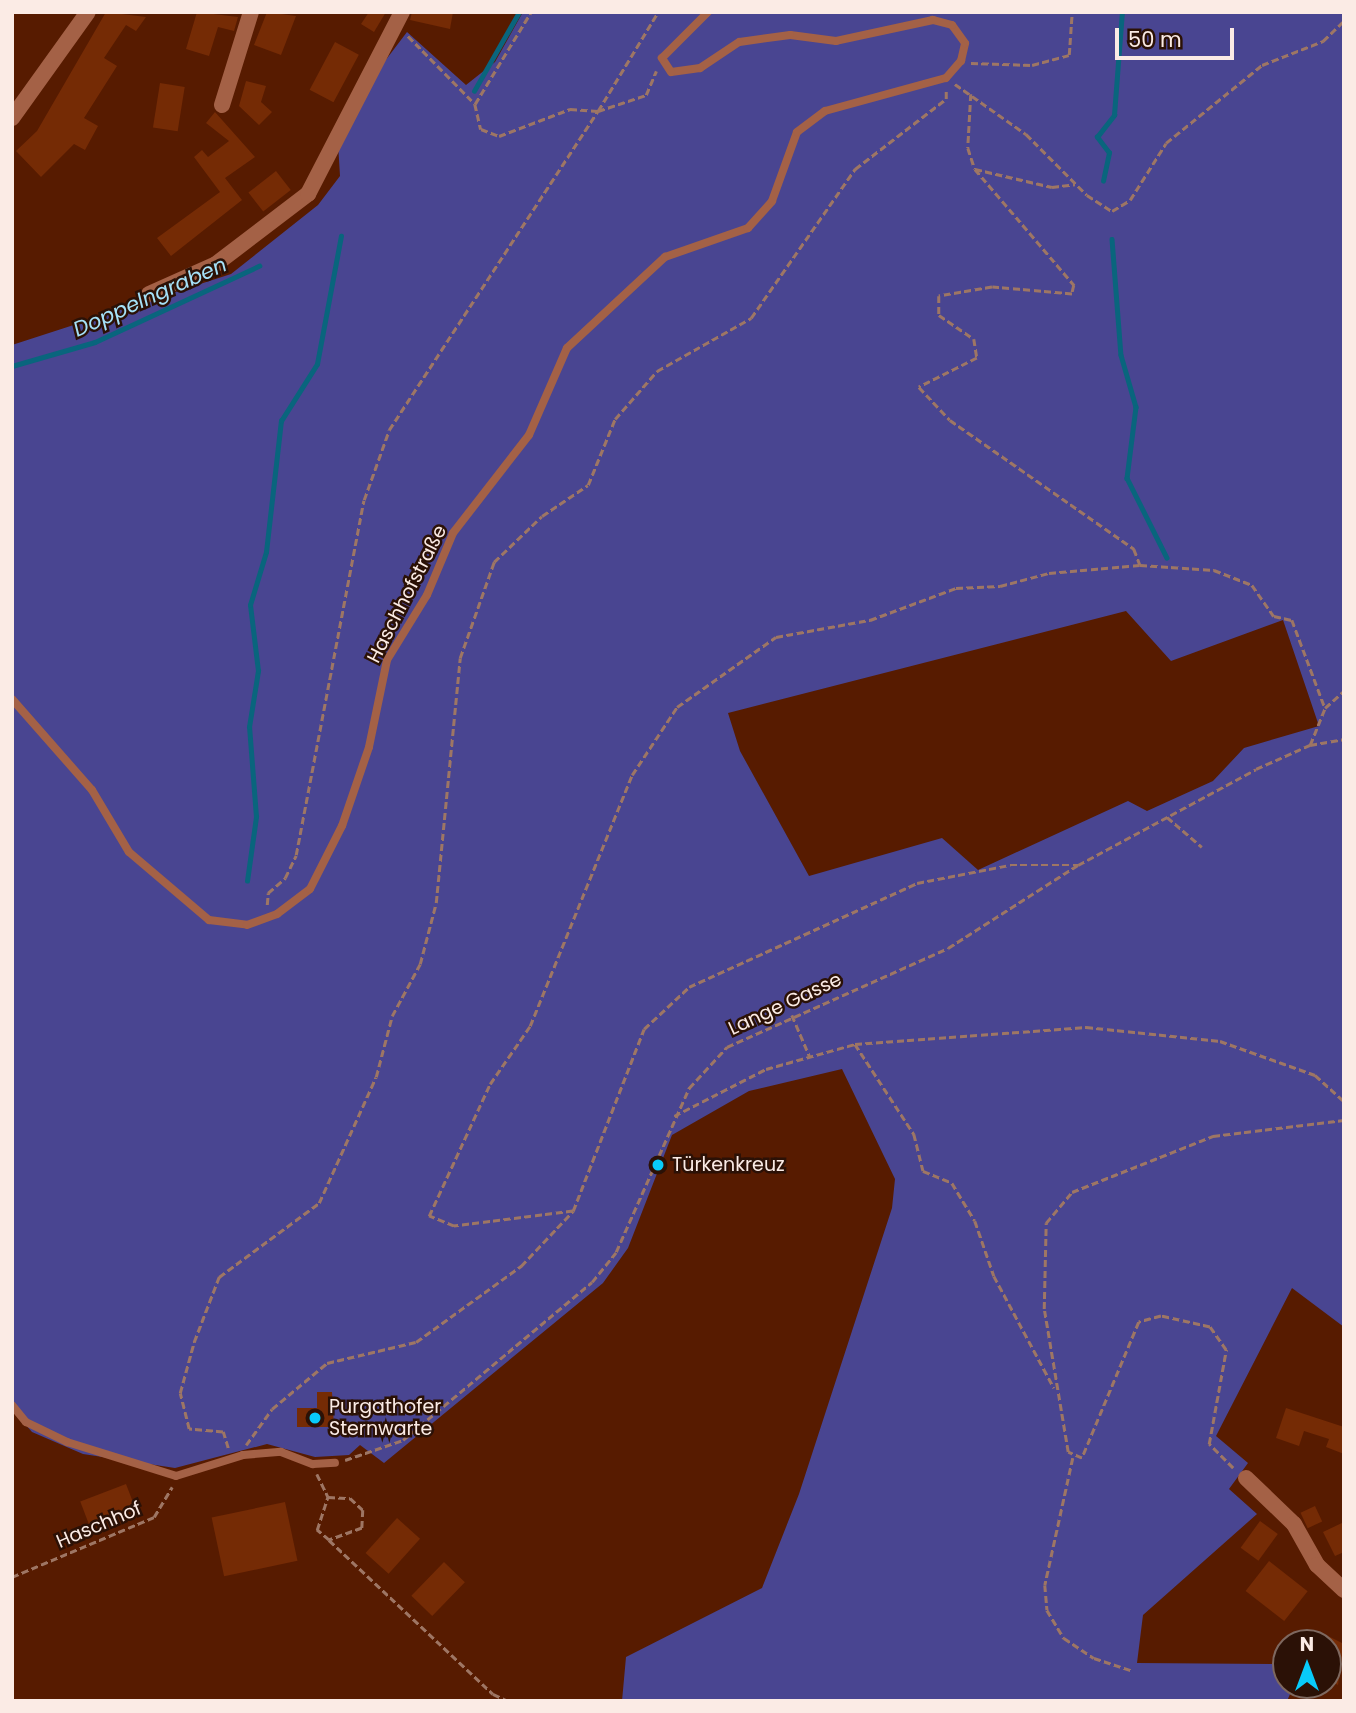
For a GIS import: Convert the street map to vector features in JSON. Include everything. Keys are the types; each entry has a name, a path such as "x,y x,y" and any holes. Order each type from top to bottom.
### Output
{"street":[{"path":"12,118 88,12"},
{"path":"222,105 251,12"},
{"path":"149,294 216,264 308,194 363,79 401,19"},
{"path":"1247,1478 1294,1524 1317,1565 1344,1590"}],"lane":[{"path":"708,12 662,58 671,72 684,73 738,42 790,35 836,41 933,20 952,25 965,43 961,61 946,78"},
{"name":"Haschhofstraße","path":"12,699 92,789 129,852 159,882 209,920 247,925 277,914 310,890 342,826 369,747 387,660 427,595 453,533 529,435 567,348 665,257 748,228 772,201 797,132 825,111 946,78"},
{"path":"12,1405 26,1422 66,1442 176,1476 243,1455 281,1452 313,1464 335,1463"}],"path":[{"path":"475,104 531,12"},
{"path":"277,914 265,902 296,855 364,500 389,430 597,111 658,12"},
{"path":"961,61 1032,65 1069,55 1072,12"},
{"path":"401,19 475,104 481,129 499,136 570,109 597,111 646,95 662,58"},
{"path":"946,78 1026,134 1076,184 1112,211 1130,200 1166,143 1262,65 1323,41 1344,21"},
{"path":"232,1459 223,1432 189,1429 180,1393 194,1342 219,1277 319,1203 376,1077 392,1016 420,964 436,903 460,659 494,562 542,516 588,485 615,419 657,371 751,318 855,169 946,99 946,78"},
{"path":"971,94 968,148 975,169 1027,225 1074,285 1072,294 992,287 939,296 939,315 974,339 976,358 919,387 950,420 1134,550 1140,565"},
{"path":"975,169 1052,187 1076,184"},
{"path":"573,1210 454,1226 429,1216 489,1084 530,1026 632,775 677,707 776,637 870,620 956,588 1140,565 1214,570 1252,584 1274,616 1292,620 1325,708"},
{"path":"1310,745 1325,708 1344,691"},
{"name":"Lange Gasse","path":"335,1463 403,1440 592,1282 616,1252 688,1088 727,1047 792,1015 948,948 1078,865 1167,817 1310,745 1344,739"},
{"path":"1167,817 1202,847"},
{"path":"243,1455 272,1409 327,1363 416,1342 521,1266 573,1210 644,1029 689,987 917,883 1010,865 1078,865"},
{"path":"792,1015 810,1057"},
{"path":"674,1116 766,1069 855,1044 1086,1027 1165,1032 1220,1041 1315,1075 1344,1101"},
{"path":"855,1044 914,1134 923,1171 951,1183 975,1221 994,1276 1056,1392"},
{"path":"1133,1671 1094,1658 1064,1638 1047,1610 1045,1585 1073,1458 1056,1392 1042,1281 1046,1223 1056,1205 1110,1173 1213,1136 1344,1120"},
{"path":"1073,1458 1082,1458 1094,1434 1139,1322 1161,1315 1210,1327 1226,1350 1209,1444 1247,1478"},
{"path":"313,1464 328,1497 317,1530 493,1694 508,1701"},
{"name":"Haschhof","path":"12,1577 154,1517 176,1476"},
{"path":"328,1497 350,1498 363,1510 362,1528 329,1540"}],"shaded area":[{"path":"523,12 1344,12 1344,1327 1292,1288 1216,1436 1248,1463 1229,1489 1257,1514 1143,1615 1137,1663 1272,1664 1272,1699 1288,1699 1287,1701 622,1701 626,1657 762,1588 799,1494 892,1208 895,1179 842,1069 749,1091 672,1135 628,1248 603,1283 384,1463 360,1445 349,1455 315,1457 267,1444 175,1468 83,1454 32,1432 12,1409 12,345 231,274 318,205 340,176 338,143 366,86 407,32 466,85 495,62","holes":["1126,611 1171,661 1283,620 1319,726 1244,748 1213,781 1147,811 1128,801 978,870 942,838 809,876 740,751 728,713"]}],"building":[{"path":"106,12 146,17 136,31 126,25 104,58 117,66 84,118 98,126 85,150 74,144 41,177 16,151 37,131"},
{"path":"197,12 238,17 234,31 218,27 209,56 186,49"},
{"path":"267,12 296,16 281,55 254,45"},
{"path":"369,12 386,12 374,32 361,24"},
{"path":"412,12 453,12 450,29 410,20"},
{"path":"335,42 359,55 333,102 310,90"},
{"path":"246,81 266,86 261,102 272,112 259,125 239,106"},
{"path":"160,83 185,87 178,131 153,127"},
{"path":"215,112 255,157 225,178 242,200 171,256 157,238 220,192 194,157 202,150 208,157 229,141 206,123"},
{"path":"276,171 291,190 263,211 248,193"},
{"name":"Purgathofer Sternwarte","path":"317,1392 332,1392 334,1427 297,1427 297,1408 317,1408"},
{"path":"1286,1408 1344,1427 1344,1454 1326,1447 1329,1439 1304,1431 1299,1446 1276,1438"},
{"path":"126,1484 135,1507 89,1525 80,1502"},
{"path":"285,1502 297,1561 224,1576 212,1518"},
{"path":"1315,1506 1322,1521 1308,1528 1300,1513"},
{"path":"397,1518 420,1539 389,1574 366,1553"},
{"path":"1260,1521 1278,1534 1258,1561 1241,1548"},
{"path":"1344,1522 1344,1552 1335,1556 1323,1532"},
{"path":"1269,1561 1308,1591 1284,1621 1246,1591"},
{"path":"444,1562 465,1582 432,1616 411,1596"}],"waterway":[{"name":"Doppelngraben","path":"474,91 519,12"},
{"path":"1103,181 1109,153 1097,137 1114,115 1122,12"},
{"path":"247,881 256,817 249,727 258,671 250,605 266,552 281,421 317,364 341,236"},
{"path":"1112,239 1121,355 1136,407 1127,478 1167,558"},
{"name":"Doppelngraben","path":"12,366 95,342 259,266"}],"place":[{"name":"Türkenkreuz","path":"658,1165"},
{"name":"Purgathofer Sternwarte","path":"315,1418"}]}
